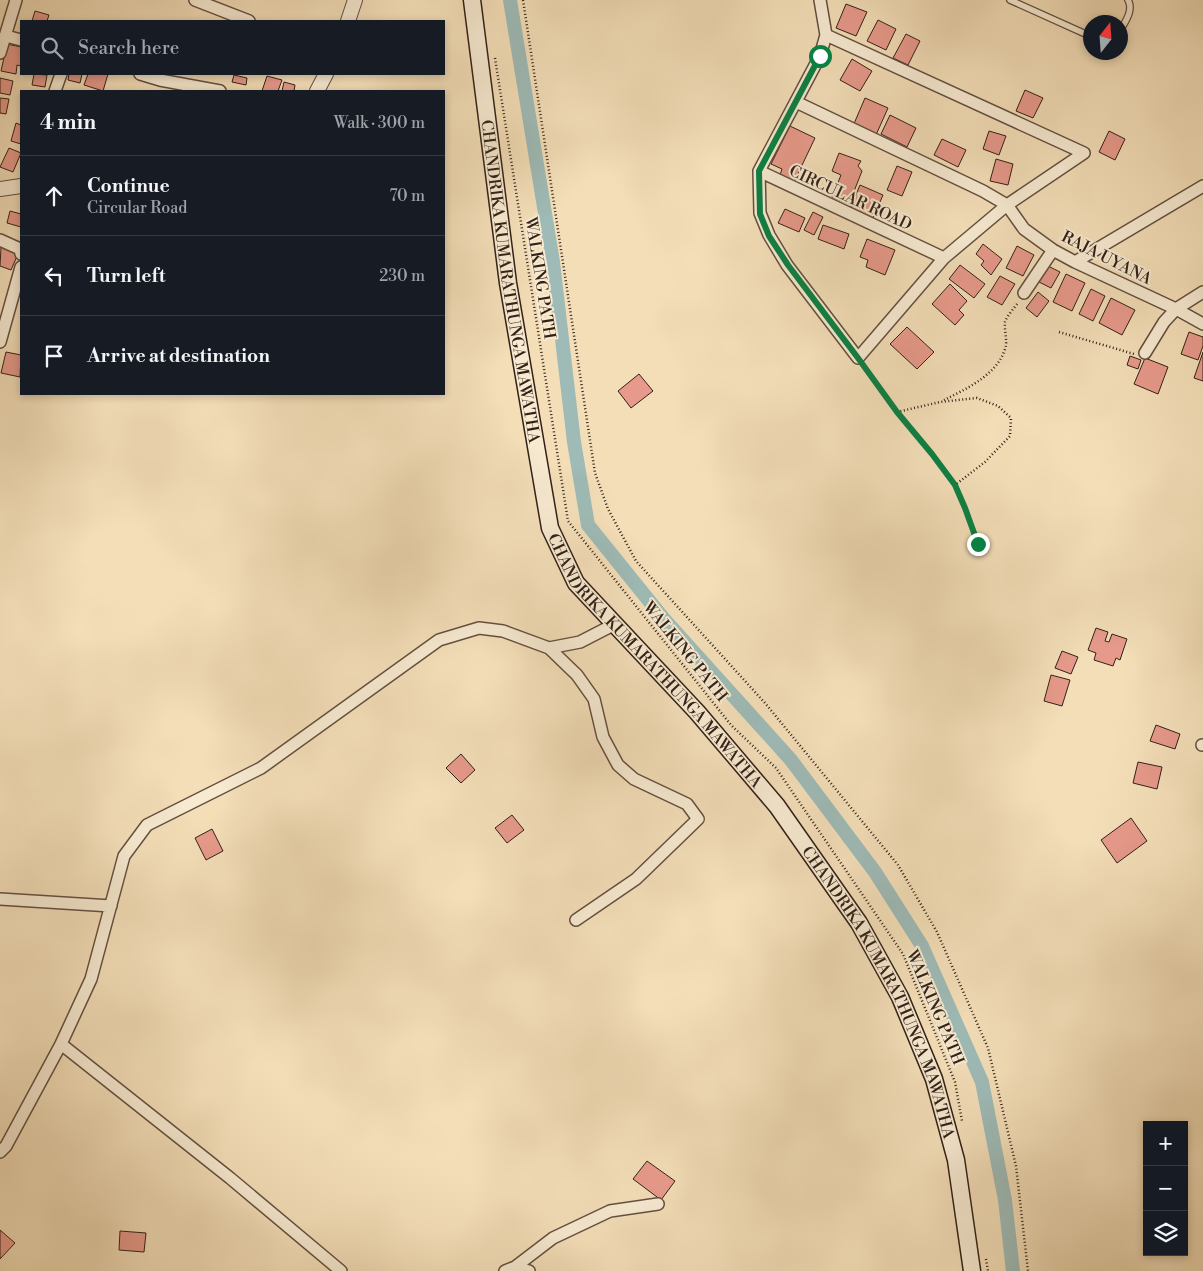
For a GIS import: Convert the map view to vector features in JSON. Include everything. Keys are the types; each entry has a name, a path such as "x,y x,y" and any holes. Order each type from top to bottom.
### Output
{"main road":[{"name":"CHANDRIKA KUMARATHUNGA MAWATHA","path":"472,0 508,283 550,528 576,583 697,712 777,806 858,923 900,997 934,1079 956,1160 972,1271"}],"street":[{"path":"0,53 16,0"},
{"path":"195,0 246,20"},
{"path":"348,20 355,0"},
{"path":"820,0 826,35 820,56 759,171 760,214 769,236 788,265 858,358 944,258 1006,205 1084,153 826,35"},
{"path":"6,36 20,40"},
{"path":"55,90 61,75"},
{"path":"143,75 215,90"},
{"path":"318,90 325,75"},
{"path":"156,90 160,80"},
{"path":"796,102 982,191 1006,205"},
{"name":"CIRCULAR ROAD","path":"759,171 944,258"},
{"path":"0,188 20,186"},
{"path":"1075,262 1203,186"},
{"name":"RAJA UYANA","path":"1006,205 1024,229 1053,250 1176,309 1203,324"},
{"path":"0,240 20,249"},
{"path":"1024,293 1053,250"},
{"path":"0,342 20,271"},
{"path":"1145,353 1164,322 1176,309 1203,292"},
{"path":"549,648 580,642 615,624"},
{"path":"0,1152 6,1146 61,1044 91,979 124,856 147,825 261,768 439,640 479,628 502,631 549,648 577,675 594,699 603,737 618,765 634,778 687,804 698,819 636,879 576,920"},
{"path":"0,899 111,906"},
{"path":"61,1044 230,1178 341,1271"},
{"path":"510,1269 553,1238 610,1211 658,1204"},
{"path":"510,1269 529,1271"}],"lane":[{"path":"1010,0 1083,33"},
{"path":"1128,0 1130,3 1128,17"}],"path":[{"path":"523,0 595,472 608,509 636,561 765,703 898,865 937,932 988,1048 1016,1166 1028,1271"},
{"name":"WALKING PATH","path":"494,49 568,522 731,726 776,768 903,954 955,1082 963,1129"},
{"path":"940,402 985,376 1000,361 1006,348 1005,321 1024,293"},
{"path":"1059,332 1132,354 1145,353"},
{"path":"858,358 897,412 955,485 978,544"},
{"path":"897,412 940,402 977,398 998,406 1011,418 1010,436 985,462 955,485"},
{"path":"985,1252 988,1271"}],"building":[{"path":"846,4 867,12 856,36 836,28"},
{"path":"35,11 49,15 47,20 32,20"},
{"path":"878,20 896,29 886,50 867,41"},
{"path":"906,34 920,41 908,65 893,58"},
{"path":"7,44 20,47 20,66 17,65 16,74 1,71"},
{"path":"852,59 872,71 860,91 840,80"},
{"path":"34,75 47,75 45,87 32,85"},
{"path":"69,75 82,75 80,83 68,80"},
{"path":"88,75 108,75 103,90 84,85"},
{"path":"234,75 247,78 246,85 232,82"},
{"path":"267,76 282,80 278,90 262,90"},
{"path":"0,78 13,81 10,95 0,93"},
{"path":"284,82 295,85 294,90 282,90"},
{"path":"1025,90 1043,98 1033,118 1016,111"},
{"path":"0,98 9,99 6,114 0,113"},
{"path":"865,98 888,108 876,135 853,126"},
{"path":"890,115 916,128 907,147 881,134"},
{"path":"16,123 20,125 20,144 11,141"},
{"path":"790,126 815,138 794,182 780,175 782,169 771,164"},
{"path":"989,131 1006,136 999,155 983,149"},
{"path":"1109,131 1125,139 1115,160 1099,152"},
{"path":"942,139 966,150 958,167 934,155"},
{"path":"9,148 20,153 13,172 0,167"},
{"path":"839,153 861,161 858,166 862,171 849,204 832,197 841,175 832,171"},
{"path":"996,159 1013,164 1008,185 990,181"},
{"path":"897,166 912,172 902,196 887,190"},
{"path":"860,185 883,195 873,218 850,209"},
{"path":"785,209 805,218 799,232 778,223"},
{"path":"10,211 20,214 20,227 7,223"},
{"path":"813,212 823,217 814,235 804,230"},
{"path":"823,225 849,234 844,249 818,239"},
{"path":"867,239 895,250 885,275 866,267 868,260 860,257"},
{"path":"983,244 1002,259 991,275 981,265 984,261 976,254"},
{"path":"1017,246 1034,255 1023,276 1006,268"},
{"path":"1,247 18,254 11,270 0,266"},
{"path":"960,265 985,284 974,298 949,279"},
{"path":"1048,266 1060,272 1051,288 1039,282"},
{"path":"1066,274 1085,283 1072,311 1053,302"},
{"path":"1000,276 1015,284 1002,305 987,297"},
{"path":"950,284 967,301 959,310 964,315 955,325 932,304"},
{"path":"1091,289 1105,296 1093,321 1079,314"},
{"path":"1038,292 1049,301 1037,317 1026,308"},
{"path":"1111,298 1135,310 1122,335 1099,323"},
{"path":"907,327 934,352 917,369 890,344"},
{"path":"1189,332 1203,337 1203,346 1198,360 1181,354"},
{"path":"6,352 20,355 20,377 1,373"},
{"path":"1203,352 1203,381 1194,378"},
{"path":"1130,356 1141,360 1138,369 1127,365"},
{"path":"1145,358 1168,367 1158,394 1134,384"},
{"path":"639,374 653,391 631,408 618,391"},
{"path":"1096,628 1108,632 1105,641 1109,642 1112,634 1127,639 1120,660 1116,658 1113,666 1094,660 1096,653 1088,650"},
{"path":"1062,651 1078,657 1071,674 1055,668"},
{"path":"1051,675 1070,680 1062,706 1044,701"},
{"path":"1156,725 1180,734 1175,749 1150,741"},
{"path":"461,754 475,770 461,783 446,768"},
{"path":"1138,762 1162,767 1157,789 1133,783"},
{"path":"512,815 524,830 507,843 495,828"},
{"path":"1131,818 1147,841 1117,863 1101,840"},
{"path":"212,829 223,851 206,860 195,838"},
{"path":"647,1161 675,1181 661,1200 633,1179"},
{"path":"0,1230 15,1243 0,1259"},
{"path":"120,1231 146,1233 144,1252 119,1250"}],"waterway":[{"path":"510,0 553,262 574,442 588,525 663,618 791,760 875,872 922,946 982,1082 1005,1200 1013,1271"}],"route":[{"path":"820,56 759,171 760,214 769,236 788,265 897,412 955,485 978,544"}]}
